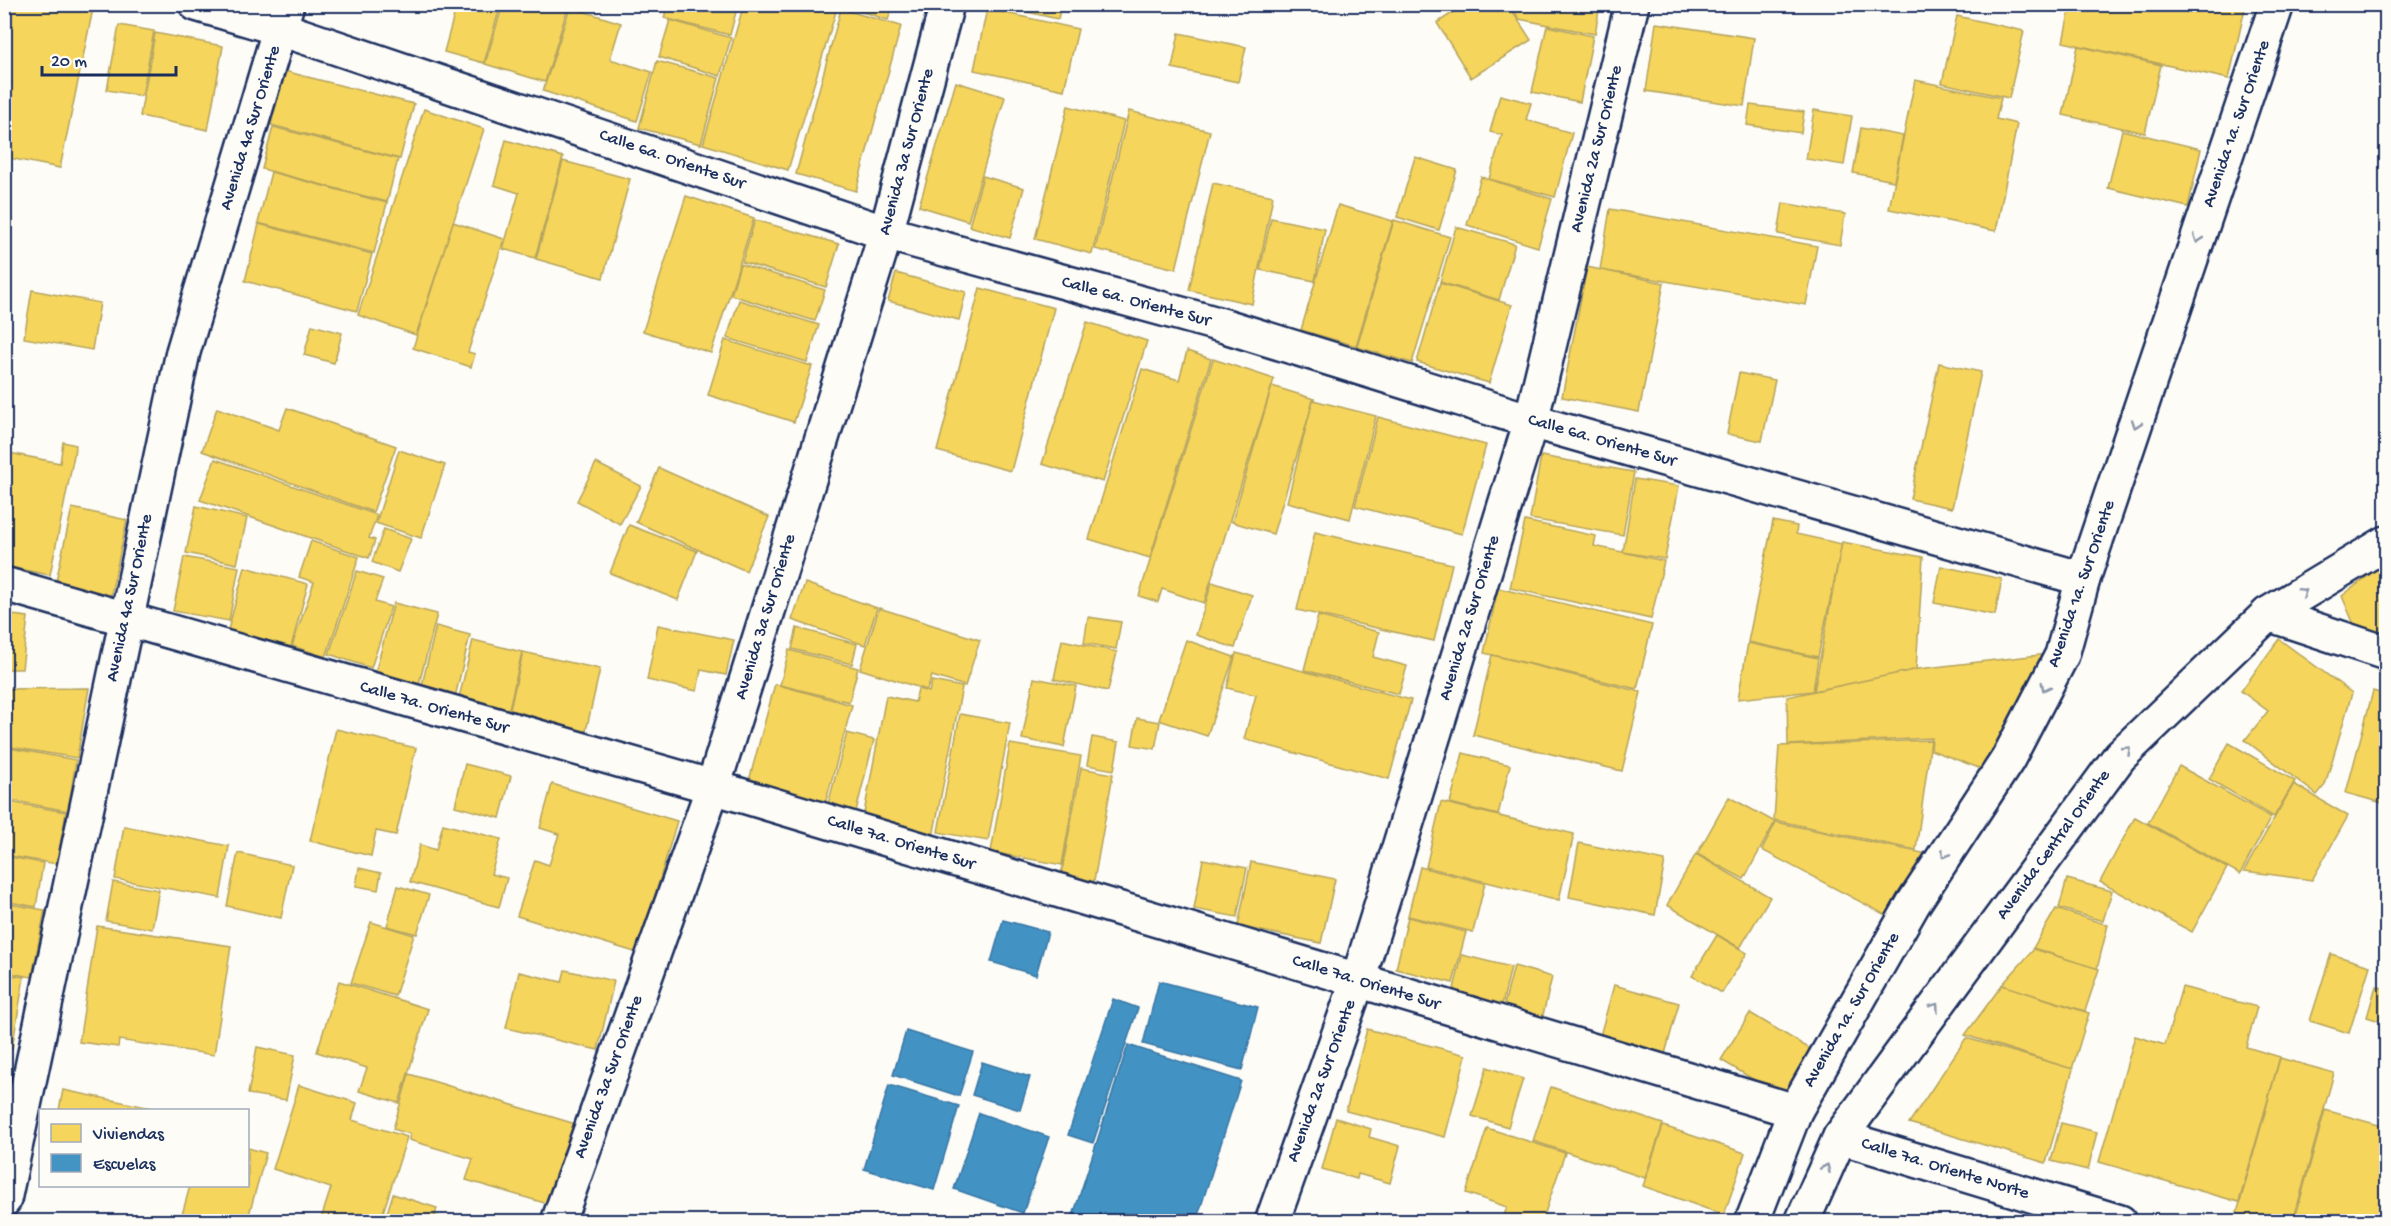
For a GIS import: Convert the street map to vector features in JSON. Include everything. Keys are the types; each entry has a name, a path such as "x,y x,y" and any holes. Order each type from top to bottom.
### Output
{"street":[{"name":"Calle 6a. Oriente Sur","path":"196,4 284,16 886,233 1226,326 1531,421 2083,579"},
{"name":"Avenida 3a Sur Oriente","path":"558,1221 713,787 886,233 947,4"},
{"name":"Avenida 2a Sur Oriente","path":"1272,1221 1358,980 1531,421 1632,4"},
{"name":"Avenida 1a. Sur Oriente","path":"1752,1221 1795,1111 1912,904 2008,759 2062,655 2083,579 2277,4"},
{"name":"Avenida 4a Sur Oriente","path":"4,1200 183,352 284,16"},
{"name":"Avenida Central Oriente","path":"1802,1221 1840,1137 2120,756 2268,614 2386,543"},
{"name":"Calle 7a. Oriente Sur","path":"4,584 713,787 1795,1111"},
{"path":"2268,614 2386,653"},
{"name":"Calle 7a. Oriente Norte","path":"1840,1137 2120,1221"}],"building: Viviendas":[{"path":"13,4 94,4 60,168 4,157 4,120 12,81 4,79 4,45"},
{"path":"457,4 501,4 484,63 444,52"},
{"path":"503,4 569,4 545,82 485,64"},
{"path":"668,4 738,4 730,35 664,18"},
{"path":"744,4 824,4 837,8 788,170 703,144"},
{"path":"837,4 893,4 888,20"},
{"path":"993,4 1061,4 1058,19"},
{"path":"1466,4 1508,4 1531,40 1471,78 1437,23"},
{"path":"1510,4 1600,4 1595,34 1519,19"},
{"path":"2071,4 2246,4 2229,79 2063,42"},
{"path":"570,7 621,23 610,59 652,72 637,121 543,91"},
{"path":"841,9 901,26 856,191 796,174"},
{"path":"987,9 1078,29 1064,90 974,70"},
{"path":"1957,16 2024,31 2009,98 1942,83"},
{"path":"670,20 731,38 720,76 659,57"},
{"path":"1656,23 1754,38 1744,106 1646,91"},
{"path":"119,25 154,31 142,96 107,90"},
{"path":"1547,26 1593,36 1580,102 1532,92"},
{"path":"155,33 223,46 208,130 140,116"},
{"path":"1179,33 1246,47 1238,82 1172,68"},
{"path":"2078,46 2161,65 2145,133 2063,115"},
{"path":"657,61 719,78 701,144 639,128"},
{"path":"284,71 414,104 400,159 271,125"},
{"path":"1915,80 2001,98 1996,119 2017,124 1996,231 1889,209"},
{"path":"956,82 1005,97 968,221 919,206"},
{"path":"1500,95 1531,103 1526,120 1572,133 1555,197 1489,179 1502,135 1490,132"},
{"path":"1750,105 1804,112 1801,133 1747,125"},
{"path":"1068,106 1124,121 1092,254 1035,239"},
{"path":"424,109 484,129 416,335 358,315"},
{"path":"1814,110 1852,116 1844,165 1806,159"},
{"path":"1129,111 1210,131 1176,269 1095,249"},
{"path":"273,127 398,159 387,202 262,169"},
{"path":"1861,128 1903,136 1894,181 1853,173"},
{"path":"2122,130 2201,149 2188,207 2108,188"},
{"path":"506,140 563,157 535,258 503,249 519,193 494,185"},
{"path":"1415,157 1457,170 1439,230 1397,217"},
{"path":"563,161 630,179 603,278 536,259"},
{"path":"271,172 387,203 374,253 258,223"},
{"path":"983,176 1024,188 1010,238 969,226"},
{"path":"1481,177 1552,199 1538,247 1467,225"},
{"path":"1213,183 1273,196 1252,304 1189,290"},
{"path":"686,196 754,218 711,353 643,331"},
{"path":"1783,203 1845,214 1840,245 1778,234"},
{"path":"1338,205 1393,221 1356,346 1301,330"},
{"path":"1610,209 1817,246 1806,305 1600,270"},
{"path":"1271,218 1325,229 1315,281 1260,270"},
{"path":"4,219 12,220 4,258"},
{"path":"755,220 839,244 826,287 742,262"},
{"path":"1394,220 1450,237 1412,363 1357,347"},
{"path":"453,222 504,239 468,352 475,354 471,367 413,348"},
{"path":"259,224 372,254 357,311 245,281"},
{"path":"1456,227 1515,244 1499,300 1440,282"},
{"path":"740,264 825,290 815,321 731,295"},
{"path":"1587,267 1664,283 1639,412 1562,397"},
{"path":"896,273 966,292 959,320 888,301"},
{"path":"1440,283 1512,305 1489,383 1417,362"},
{"path":"980,288 1054,308 1011,471 937,451"},
{"path":"32,290 100,303 92,350 24,338"},
{"path":"739,300 819,325 807,362 727,338"},
{"path":"1087,322 1147,341 1103,482 1042,464"},
{"path":"312,325 342,333 334,363 304,355"},
{"path":"725,340 812,366 794,422 708,395"},
{"path":"1187,351 1211,359 1150,558 1089,539 1142,369 1179,380"},
{"path":"1213,359 1274,379 1204,603 1162,589 1158,602 1139,596"},
{"path":"1939,363 1981,372 1952,508 1910,499"},
{"path":"1739,373 1775,380 1762,441 1727,434"},
{"path":"1272,386 1314,399 1273,534 1232,522"},
{"path":"1313,400 1376,416 1350,519 1287,502"},
{"path":"217,408 279,430 287,408 396,446 373,512 202,451"},
{"path":"1378,417 1486,445 1462,534 1355,506"},
{"path":"63,442 76,445 50,575 4,566 4,452 60,463"},
{"path":"399,450 445,465 421,538 376,523"},
{"path":"1541,456 1634,472 1623,535 1530,519"},
{"path":"215,459 377,515 369,538 375,540 369,558 200,500"},
{"path":"596,463 641,486 620,524 577,501"},
{"path":"659,468 769,517 746,571 636,522"},
{"path":"1635,479 1679,486 1665,559 1623,552"},
{"path":"196,506 247,518 237,564 186,553"},
{"path":"72,508 127,520 110,599 55,586"},
{"path":"1525,521 1596,536 1594,546 1664,561 1651,619 1510,588"},
{"path":"1773,521 1797,526 1796,534 1842,544 1818,657 1748,642"},
{"path":"629,525 697,551 678,600 610,573"},
{"path":"384,529 411,539 398,572 372,562"},
{"path":"1315,532 1452,564 1434,641 1297,610"},
{"path":"311,541 359,557 326,657 292,646 314,582 299,577"},
{"path":"1842,542 1923,557 1916,670 1814,691"},
{"path":"184,557 239,567 229,621 173,611"},
{"path":"2386,562 2386,637 2355,627 2342,596"},
{"path":"1941,566 2002,579 1995,615 1934,603"},
{"path":"245,567 308,584 291,647 228,630"},
{"path":"357,571 383,579 375,602 391,607 371,668 329,654"},
{"path":"1212,582 1252,595 1235,648 1196,635"},
{"path":"805,583 877,608 865,645 792,620"},
{"path":"1498,588 1652,625 1637,689 1484,653"},
{"path":"394,603 437,614 419,684 375,673"},
{"path":"879,608 980,640 965,686 932,676 927,690 860,669"},
{"path":"4,614 28,617 22,669 4,669"},
{"path":"1318,616 1379,632 1373,657 1407,666 1399,694 1304,670"},
{"path":"1088,617 1121,622 1116,649 1084,643"},
{"path":"658,625 734,640 726,675 701,670 697,691 647,680"},
{"path":"436,626 470,635 455,697 421,689"},
{"path":"797,628 857,644 852,664 792,649"},
{"path":"2279,639 2352,693 2325,785 2317,795 2245,740 2268,711 2241,691"},
{"path":"473,640 522,652 508,713 458,702"},
{"path":"1062,640 1117,652 1108,691 1054,679"},
{"path":"1186,640 1234,657 1207,736 1159,720"},
{"path":"1748,643 1818,658 1813,691 1738,699"},
{"path":"789,650 858,668 849,702 780,685"},
{"path":"523,652 600,669 584,740 507,722"},
{"path":"1236,653 1411,700 1389,779 1244,739 1256,695 1227,688"},
{"path":"2048,654 1987,771 1931,750 1932,738 1788,745 1787,697 1918,669"},
{"path":"1492,655 1641,692 1622,771 1473,735"},
{"path":"1034,678 1076,686 1064,747 1022,739"},
{"path":"932,681 962,687 933,837 862,824 886,696 915,702 918,689 929,692"},
{"path":"775,684 852,705 823,812 746,792"},
{"path":"89,688 77,758 4,746 4,689"},
{"path":"2373,691 2386,695 2386,804 2346,793"},
{"path":"960,714 1010,723 988,841 938,832"},
{"path":"1137,718 1160,722 1155,749 1132,745"},
{"path":"336,729 416,748 396,835 376,831 371,856 310,841"},
{"path":"847,733 874,740 855,815 827,808"},
{"path":"1092,737 1119,742 1114,770 1087,765"},
{"path":"1931,740 1916,850 1774,820 1779,746"},
{"path":"2229,743 2295,781 2274,817 2209,779"},
{"path":"1010,744 1081,756 1062,865 991,852"},
{"path":"4,747 76,760 68,811 4,799"},
{"path":"1463,753 1510,765 1498,815 1450,803"},
{"path":"465,764 511,776 500,818 455,806"},
{"path":"2179,766 2271,817 2240,874 2148,823"},
{"path":"1081,768 1113,774 1093,887 1060,881"},
{"path":"552,784 677,821 638,953 517,916 535,860 549,865 559,834 540,828"},
{"path":"2294,784 2348,816 2312,880 2244,871"},
{"path":"1729,797 1775,822 1744,879 1697,854"},
{"path":"4,801 66,812 57,864 4,855"},
{"path":"1441,802 1574,834 1559,900 1426,867"},
{"path":"2135,817 2227,868 2192,932 2100,882"},
{"path":"1776,822 1932,855 1895,920 1762,850"},
{"path":"443,824 501,839 491,874 507,878 499,907 410,882 420,845 436,850"},
{"path":"124,826 229,846 220,898 115,879"},
{"path":"1579,843 1665,861 1655,915 1569,897"},
{"path":"238,853 292,865 281,918 227,906"},
{"path":"1696,854 1770,897 1740,948 1667,905"},
{"path":"4,856 43,863 36,907 4,901"},
{"path":"1203,859 1247,868 1237,917 1194,909"},
{"path":"1251,862 1335,879 1321,943 1238,926"},
{"path":"1420,867 1485,883 1473,932 1408,916"},
{"path":"359,868 381,873 378,890 356,886"},
{"path":"2067,879 2112,891 2103,921 2059,908"},
{"path":"113,882 159,890 152,929 106,921"},
{"path":"398,886 429,895 417,934 387,926"},
{"path":"4,903 45,910 32,977 4,972"},
{"path":"2056,909 2108,925 2097,969 2033,948"},
{"path":"1408,917 1466,932 1453,983 1396,969"},
{"path":"371,922 414,935 395,996 351,983"},
{"path":"97,926 231,946 214,1055 119,1040 118,1047 79,1042"},
{"path":"1717,935 1747,953 1722,993 1692,976"},
{"path":"2034,949 2099,969 2085,1011 2002,985"},
{"path":"2331,954 2370,966 2349,1033 2310,1021"},
{"path":"1462,955 1511,967 1502,1005 1453,993"},
{"path":"1514,966 1552,977 1542,1019 1503,1009"},
{"path":"565,970 614,981 598,1050 506,1028 519,972 562,982"},
{"path":"4,974 24,977 12,1049 4,1047"},
{"path":"339,981 428,1009 399,1103 359,1091 367,1068 317,1052"},
{"path":"1614,985 1679,1003 1665,1054 1600,1036"},
{"path":"2002,985 2089,1013 2072,1069 1965,1035"},
{"path":"2376,986 2386,989 2386,1023 2367,1017"},
{"path":"2182,987 2257,1007 2246,1047 2280,1057 2239,1202 2099,1162 2135,1036 2165,1045"},
{"path":"1750,1013 1812,1050 1784,1098 1721,1060"},
{"path":"1367,1029 1466,1055 1445,1137 1346,1111"},
{"path":"1966,1038 2073,1069 2046,1163 1909,1123"},
{"path":"257,1047 295,1055 286,1100 248,1094"},
{"path":"2280,1058 2334,1073 2293,1222 2264,1222 2237,1213"},
{"path":"1487,1067 1523,1079 1508,1127 1472,1116"},
{"path":"409,1074 579,1125 555,1206 466,1180 473,1159 409,1140 410,1134 393,1129"},
{"path":"299,1085 357,1103 352,1120 407,1137 380,1222 320,1222 331,1188 273,1169"},
{"path":"1551,1087 1663,1124 1645,1178 1533,1141"},
{"path":"63,1090 152,1108 152,1109 59,1109"},
{"path":"2325,1110 2386,1127 2386,1222 2294,1222"},
{"path":"1336,1118 1371,1129 1369,1137 1400,1146 1390,1183 1358,1174 1357,1179 1322,1169"},
{"path":"2061,1123 2097,1132 2088,1170 2051,1161"},
{"path":"1663,1126 1745,1153 1724,1215 1643,1186"},
{"path":"1487,1128 1565,1153 1542,1222 1502,1221 1507,1207 1466,1193"},
{"path":"249,1148 266,1153 247,1222 180,1222 190,1187 249,1187"},
{"path":"393,1194 437,1208 435,1216 454,1222 384,1222"}],"building: Escuelas":[{"path":"1003,920 1048,932 1036,975 991,962"},
{"path":"1159,981 1258,1007 1242,1070 1143,1044"},
{"path":"1113,999 1138,1008 1093,1143 1068,1135"},
{"path":"906,1031 973,1052 959,1096 893,1075"},
{"path":"1128,1045 1241,1081 1196,1222 1071,1222"},
{"path":"982,1062 1030,1077 1020,1110 972,1095"},
{"path":"889,1085 959,1106 934,1190 864,1169"},
{"path":"979,1113 1049,1137 1023,1213 954,1189"}]}
